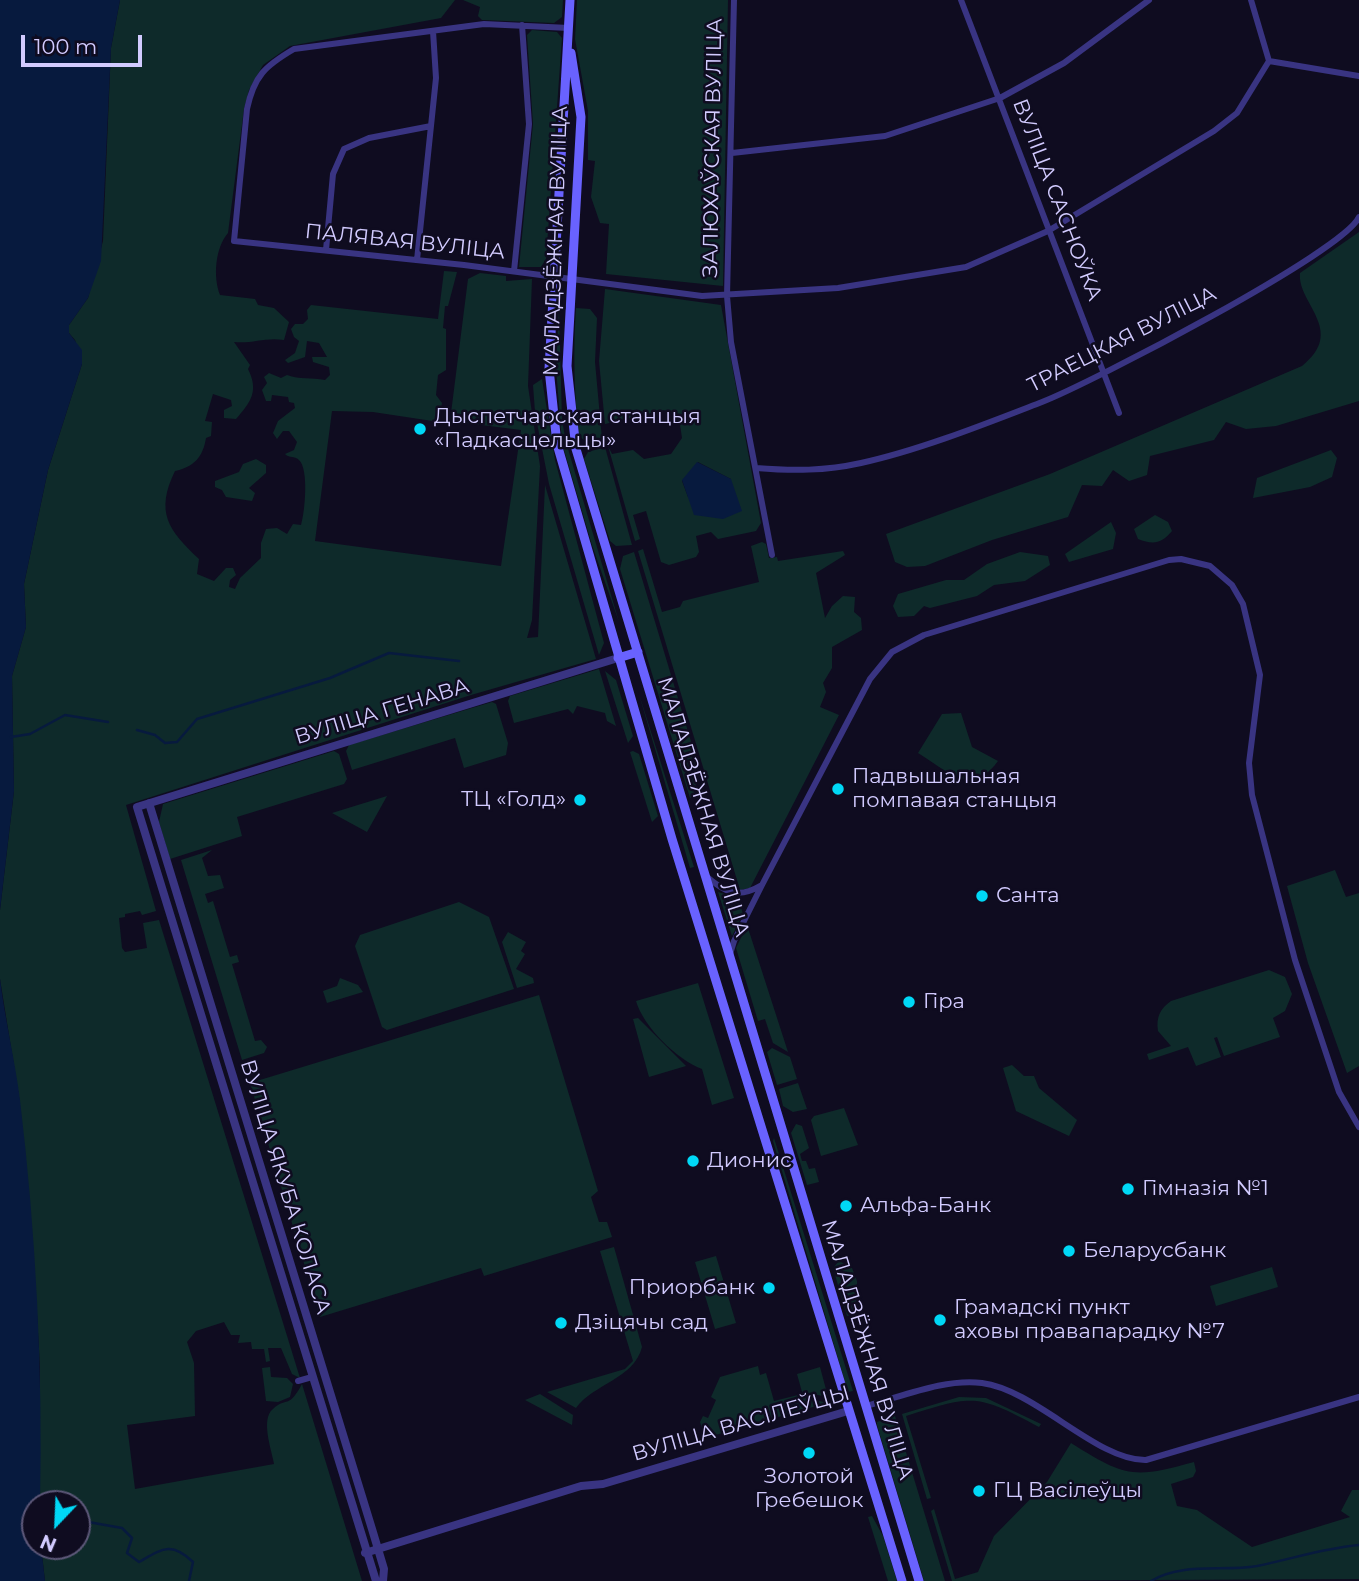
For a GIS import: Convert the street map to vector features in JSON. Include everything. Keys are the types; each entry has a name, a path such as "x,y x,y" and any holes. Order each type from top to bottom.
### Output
{"main road":[{"name":"МАЛАДЗЁЖНАЯ ВУЛІЦА","path":"570,0 549,369 553,422 618,658 902,1581"},
{"name":"МАЛАДЗЁЖНАЯ ВУЛІЦА","path":"569,28 581,117 567,366 572,425 593,509 919,1581"},
{"name":"ВУЛІЦА ГЕНАВА","path":"618,658 638,652"},
{"name":"ВУЛІЦА ВАСІЛЕЎЦЫ","path":"848,1411 866,1406"}],"street":[{"name":"ЗАЛЮХАЎСКАЯ ВУЛІЦА","path":"727,296 734,0"},
{"name":"ВУЛІЦА САСНОЎКА","path":"961,0 1119,413"},
{"path":"732,153 885,136 1000,98 1064,63 1149,0"},
{"path":"1251,0 1269,61 1359,76"},
{"path":"417,260 436,79 433,31 484,24 569,28"},
{"path":"514,271 529,124 522,25"},
{"name":"ПАЛЯВАЯ ВУЛІЦА","path":"433,31 294,49 267,65 251,91 247,109 234,241 514,271 702,296 838,288 966,267 1048,231 1214,131 1237,113 1269,61"},
{"path":"326,250 333,174 344,149 369,138 431,126"},
{"name":"ТРАЕЦКАЯ ВУЛІЦА","path":"756,468 811,472 863,462 1044,402 1288,273 1350,230 1359,216"},
{"path":"727,296 731,342 772,555"},
{"path":"730,956 734,940 870,679 892,652 925,635 1169,560 1181,559 1210,566 1232,585 1243,604 1258,660 1259,689 1249,763 1252,795 1295,960 1339,1092 1359,1127"},
{"name":"ВУЛІЦА ГЕНАВА","path":"136,807 618,658"},
{"name":"ВУЛІЦА ЯКУБА КОЛАСА","path":"149,803 378,1549 384,1569 383,1581"},
{"name":"ВУЛІЦА ЯКУБА КОЛАСА","path":"136,807 365,1553 376,1581"},
{"path":"706,876 720,889 739,894 762,885"},
{"path":"189,981 202,977"},
{"path":"250,1177 261,1173"},
{"path":"307,1362 319,1358"},
{"path":"298,1381 312,1377"},
{"name":"ВУЛІЦА ВАСІЛЕЎЦЫ","path":"866,1406 953,1384 988,1384 1015,1394 1113,1451 1139,1460 1153,1459 1359,1397"},
{"name":"ВУЛІЦА ВАСІЛЕЎЦЫ","path":"365,1553 582,1486 603,1484 848,1411"}],"green space":[{"path":"120,0 455,0 441,18 290,46 263,65 249,90 244,109 228,233 220,246 216,263 218,288 220,295 255,299 258,305 274,308 289,322 284,340 234,342 250,365 248,369 253,384 252,396 236,419 224,418 224,410 232,406 231,400 213,394 205,421 212,422 211,436 206,438 203,451 196,460 175,471 166,498 168,520 179,539 199,559 197,574 214,581 226,568 233,568 236,575 230,580 229,587 235,589 240,578 261,558 261,543 266,529 277,528 287,534 293,524 301,525 305,501 304,472 299,460 285,454 294,450 297,442 289,431 283,431 277,439 273,433 278,421 295,408 294,403 289,402 288,397 272,395 271,401 266,401 262,390 267,383 264,377 269,373 281,378 287,375 325,380 330,375 329,367 313,362 312,357 327,357 319,343 307,341 305,357 288,363 285,360 295,353 299,341 291,329 295,324 303,324 308,319 307,310 311,305 438,319 444,271 457,272 448,306 445,306 443,328 446,329 446,370 438,375 436,395 442,403 439,422 373,412 332,411 315,541 501,566 521,430 450,421 468,279 480,273 506,276 506,281 532,279 528,386 540,466 532,620 527,638 538,637 545,485 596,659 471,695 126,805 156,911 142,915 140,911 119,918 122,948 125,952 147,948 143,923 159,920 300,1378 292,1374 281,1348 268,1348 270,1361 266,1362 264,1349 252,1349 251,1342 238,1343 240,1335 231,1335 224,1322 196,1331 187,1342 194,1363 195,1416 127,1425 135,1489 274,1464 267,1427 269,1414 278,1405 294,1397 302,1384 362,1581 45,1581 43,1560 91,1560 91,1490 40,1490 40,1368 36,1297 19,1097 0,979 0,910 14,791 12,676 26,627 24,584 48,470 82,364 75,340 69,333 69,325 88,298 103,241 111,48"},
{"path":"463,0 563,0 562,17 554,23 482,20 478,16 480,7"},
{"path":"577,0 728,0 723,286 606,274 609,224 600,223 591,197 595,161 588,160 588,111 575,39"},
{"path":"532,30 557,32 562,38 546,259 541,267 519,267 533,124 527,35"},
{"path":"1359,232 1359,401 1276,426 1246,429 1226,422 1214,440 1150,456 1147,475 1129,481 1113,470 1102,486 1082,485 1068,517 992,540 925,566 907,567 895,562 886,534 1050,474 1302,366 1315,353 1320,341 1320,329 1305,296 1300,273"},
{"path":"605,289 721,305 761,523 756,531 718,539 711,532 696,536 699,552 696,557 669,565 661,562 646,511 633,515 640,539 635,541 608,446 612,454 633,450 644,459 671,454 682,438 679,418 664,410 605,424 599,361","holes":["698,462 731,479 688,497 682,481"]},
{"path":"559,308 562,420 566,442 619,622 592,545 562,443 556,368"},
{"path":"576,308 590,309 597,318 595,362 602,439 585,441 579,436 575,372"},
{"path":"542,379 555,460 604,643 599,655 549,484 535,412 533,385"},
{"path":"605,447 632,545 616,546 610,541 584,459 588,452"},
{"path":"1331,450 1337,458 1332,477 1310,487 1253,498 1257,478"},
{"path":"256,459 266,465 266,473 249,488 255,493 252,501 226,497 222,490 215,487 215,481 239,472 243,464"},
{"path":"1155,515 1168,522 1172,531 1156,542 1138,539 1134,529"},
{"path":"1111,522 1116,533 1113,549 1069,562 1065,554"},
{"path":"762,542 766,544 769,558 777,557 778,561 843,551 845,555 816,573 825,618 832,606 843,596 855,597 854,612 861,618 862,630 832,647 832,668 823,683 826,692 820,707 839,715 750,888 740,890 638,551 643,549 662,612 680,607 683,601 759,582 751,546"},
{"path":"634,552 699,768 694,796 690,798 620,569 623,556"},
{"path":"1020,552 1048,556 1050,565 1025,581 994,585 977,596 930,608 924,606 914,616 898,617 893,606 898,594 946,580 964,580 987,564"},
{"path":"599,669 616,726 607,721 605,713 577,706 573,714 568,709 514,723 508,701 510,696"},
{"path":"605,671 616,680 633,736 628,743"},
{"path":"638,691 694,867 690,868"},
{"path":"492,702 496,704 508,743 506,755 464,768 455,738 352,770 346,751 349,745"},
{"path":"961,713 972,747 998,761 978,778 959,778 918,753 942,714"},
{"path":"334,751 339,754 347,779 344,784 237,817 242,836 170,859 159,822 163,804"},
{"path":"630,752 639,754 658,816 652,822"},
{"path":"387,796 367,832 332,813"},
{"path":"212,850 202,858 208,876 220,875 224,888 205,894 208,903 213,901 230,957 237,955 239,962 232,964 255,1041 261,1040 267,1047 264,1053 242,1060 181,860"},
{"path":"1335,870 1346,897 1359,893 1359,1066 1347,1073 1308,963 1287,886"},
{"path":"718,892 738,898 743,914 732,936"},
{"path":"459,902 489,917 514,989 387,1030 382,1027 355,946 360,935"},
{"path":"747,925 788,1052 773,1043 765,1019 758,1021 736,948"},
{"path":"508,932 526,942 521,951 525,954 516,969 533,978 534,983 517,988 502,942"},
{"path":"1269,970 1285,977 1292,994 1285,1011 1273,1018 1280,1037 1224,1056 1217,1037 1214,1038 1221,1057 1196,1066 1188,1047 1149,1060 1147,1054 1171,1046 1158,1031 1158,1022 1164,1007 1171,1001"},
{"path":"340,978 358,985 363,992 327,1003 323,991 337,986"},
{"path":"698,983 734,1098 712,1105 702,1069 682,1058 662,1041 646,1021 636,1001"},
{"path":"539,995 598,1191 591,1197 599,1222 607,1222 612,1237 484,1276 481,1268 320,1317 250,1083"},
{"path":"638,1018 686,1066 649,1077 633,1019"},
{"path":"772,1048 790,1057 797,1079 777,1085 767,1052"},
{"path":"1012,1065 1024,1076 1034,1076 1039,1088 1077,1120 1069,1136 1016,1111 1003,1068"},
{"path":"798,1083 807,1109 793,1112 783,1106 779,1089"},
{"path":"844,1108 858,1145 821,1156 811,1120 814,1116"},
{"path":"796,1124 802,1126 809,1148 800,1154 802,1161 806,1161 809,1169 815,1168 819,1182 807,1185 791,1133"},
{"path":"774,1138 853,1391 848,1392"},
{"path":"614,1247 642,1347 631,1367 592,1393 576,1408 547,1392 625,1369 633,1361 600,1251"},
{"path":"716,1256 736,1323 715,1329 695,1262"},
{"path":"839,1261 852,1268 857,1281 857,1314 847,1316 833,1268"},
{"path":"1272,1267 1278,1287 1216,1306 1210,1286"},
{"path":"758,1366 760,1375 766,1373 774,1401 798,1395 827,1403 705,1438 700,1422 703,1416 708,1418 716,1400 711,1397 720,1377"},
{"path":"270,1367 271,1377 287,1378 293,1384 290,1397 278,1402 266,1401 262,1368"},
{"path":"820,1367 828,1397 802,1392 797,1374"},
{"path":"540,1394 573,1415 572,1425 525,1400"},
{"path":"959,1397 986,1398 1041,1424 1039,1427 1001,1408 974,1401 946,1404 906,1416 931,1498 927,1499 902,1414"},
{"path":"895,1416 945,1581 924,1581 877,1425 877,1422"},
{"path":"1071,1443 1104,1463 1130,1472 1157,1471 1194,1462 1196,1471 1193,1477 1171,1484 1177,1506 1197,1510 1252,1547 1350,1517 1341,1511 1352,1490 1359,1490 1359,1579 952,1581 931,1511 934,1509 955,1579 978,1572 994,1536 1047,1482"},
{"path":"872,1516 883,1536 897,1581 888,1581 868,1517"}],"water":[{"path":"0,0 120,0 111,48 101,261 88,298 69,325 69,333 82,350 82,364 48,470 24,584 26,627 12,676 14,791 0,910"},
{"path":"697,462 731,479 742,511 723,519 694,515 682,480"},
{"path":"0,979 20,1100 34,1251 39,1353 40,1490 21,1490 21,1560 43,1560 45,1581 0,1581"}],"waterway":[{"path":"137,730 155,735 165,743 177,742 197,719 330,678 389,653 459,661"},
{"path":"11,737 30,734 65,715 108,722"},
{"path":"91,1522 122,1528 132,1538 127,1553 139,1562 166,1549 179,1551 193,1562 189,1581"},
{"path":"1151,1581 1176,1571 1244,1568 1359,1545"}],"place":[{"name":"Дыспетчарская станцыя «Падкасцельцы»","path":"420,429"},
{"name":"Падвышальная помпавая станцыя","path":"838,789"},
{"name":"ТЦ «Голд»","path":"580,800"},
{"name":"Санта","path":"982,896"},
{"name":"Гіра","path":"909,1002"},
{"name":"Дионис","path":"693,1161"},
{"name":"Гімназія №1","path":"1128,1189"},
{"name":"Альфа-Банк","path":"846,1206"},
{"name":"Беларусбанк","path":"1069,1251"},
{"name":"Приорбанк","path":"769,1288"},
{"name":"Грамадскі пункт аховы правапарадку №7","path":"940,1320"},
{"name":"Дзіцячы сад","path":"561,1323"},
{"name":"Золотой Гребешок","path":"809,1453"},
{"name":"ГЦ Васілеўцы","path":"979,1491"}]}
